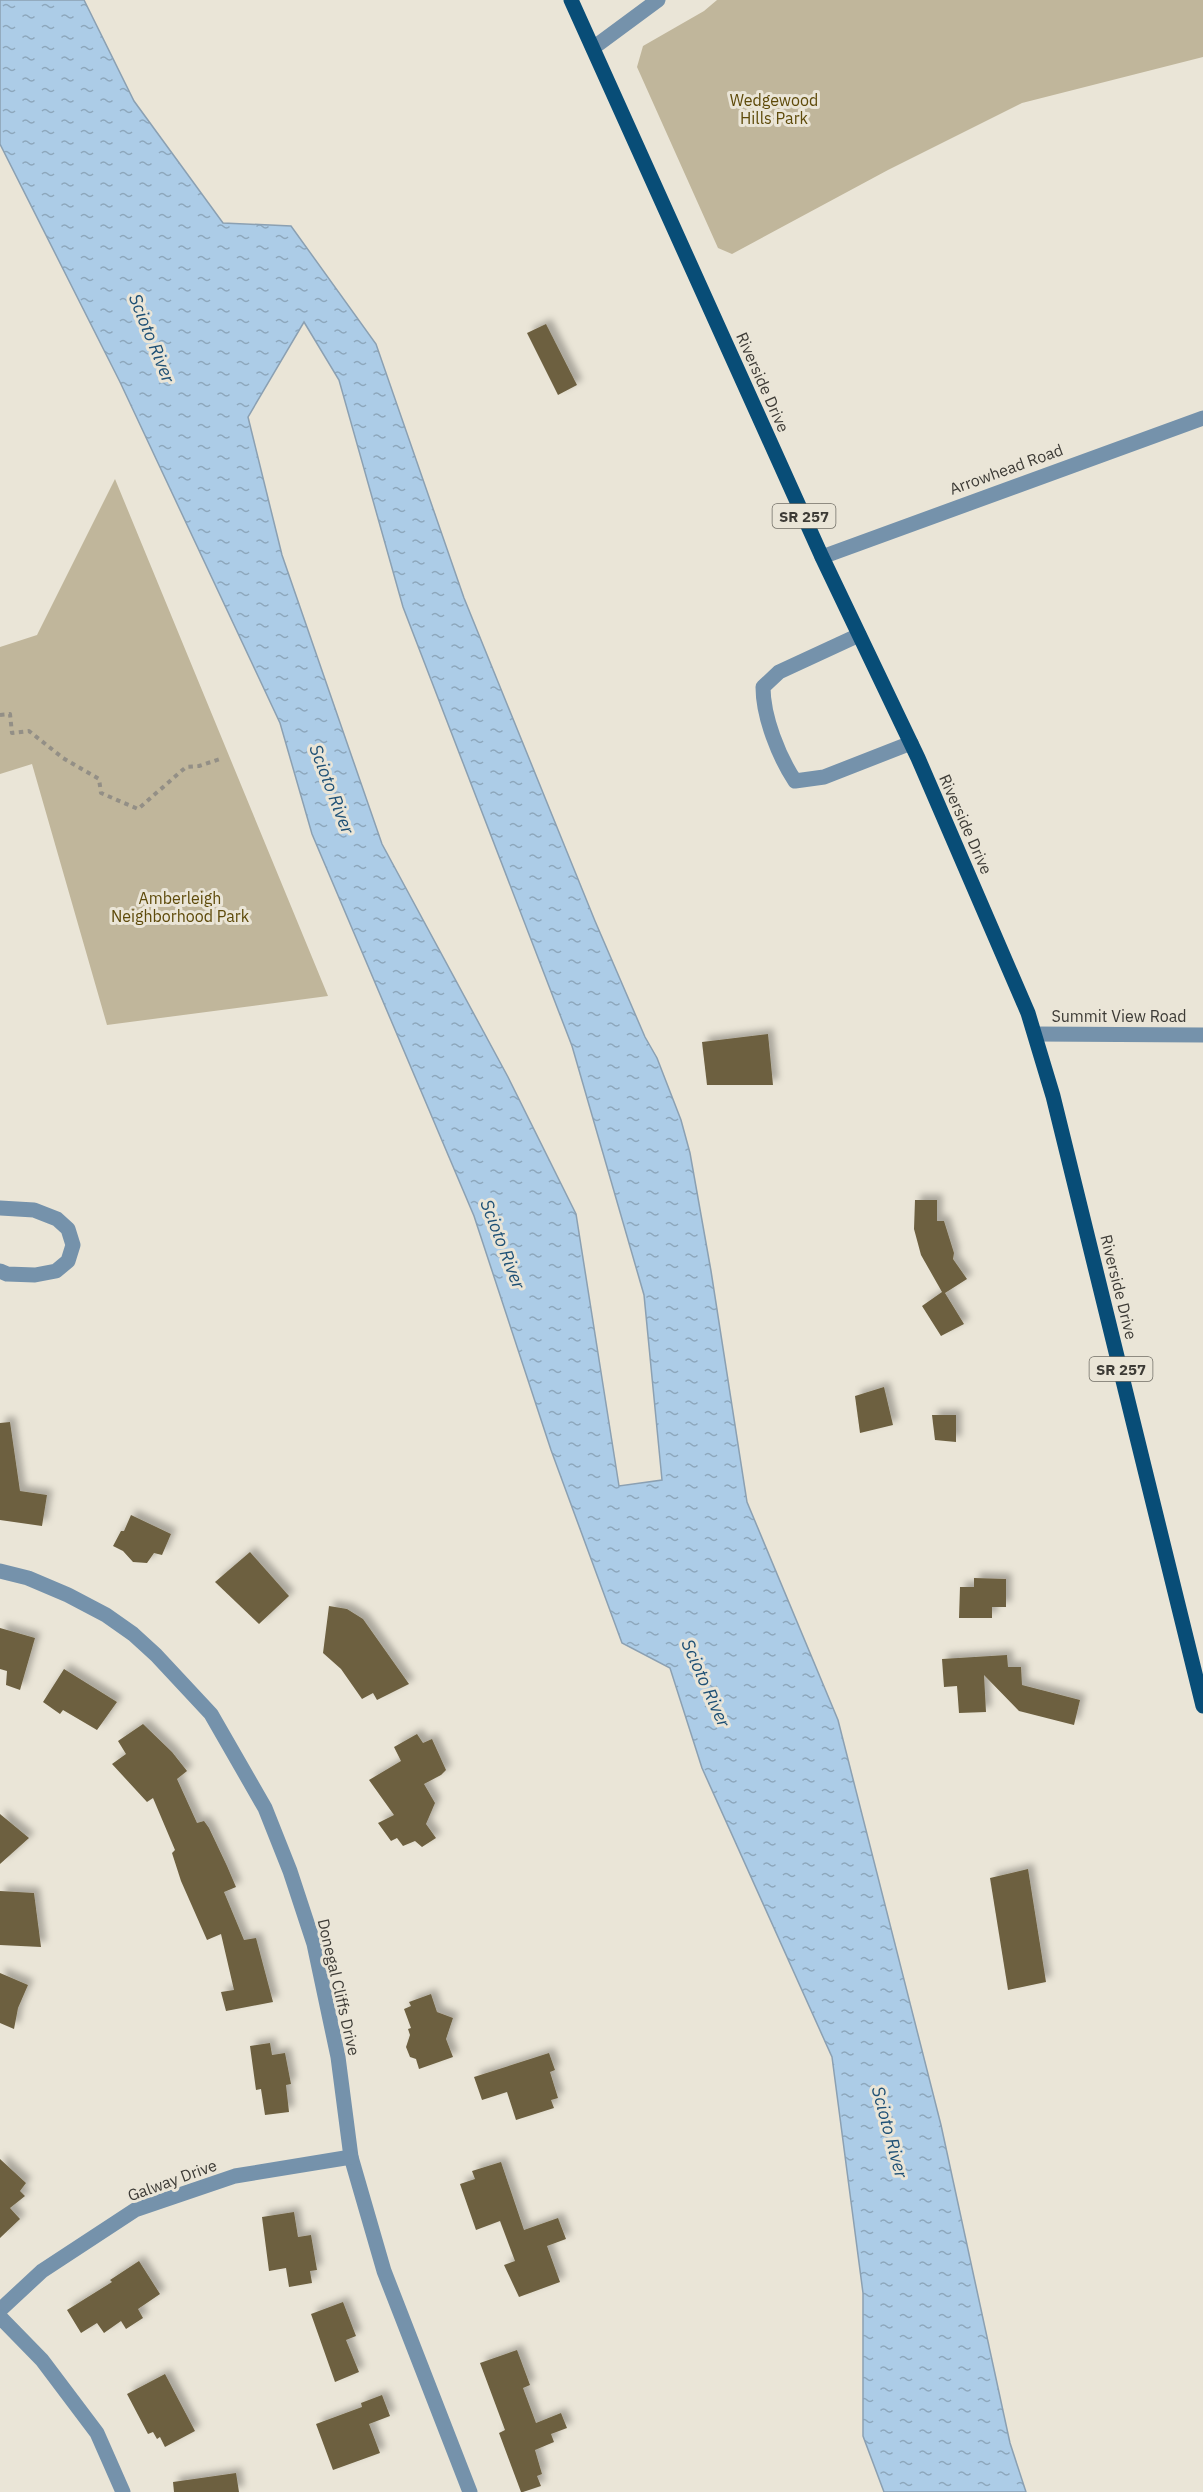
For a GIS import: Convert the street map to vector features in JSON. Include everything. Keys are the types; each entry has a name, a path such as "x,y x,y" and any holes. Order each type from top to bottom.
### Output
{"main road":[{"name":"Riverside Drive","path":"571,0 822,557 911,743 1007,963 1035,1034 1094,1255 1203,1706"}],"street":[{"path":"593,48 658,0"},
{"name":"Arrowhead Road","path":"822,557 1203,417"},
{"path":"860,635 779,672 763,687 763,702 780,759 795,782 824,777 911,743"},
{"name":"Summit View Road","path":"1035,1034 1203,1035"},
{"path":"0,1208 34,1210 57,1219 68,1229 73,1245 68,1260 56,1271 35,1275 7,1274 0,1271"},
{"name":"Donegal Cliffs Drive","path":"0,1570 60,1591 106,1615 133,1634 211,1714 265,1808 290,1871 314,1944 338,2057 351,2157 384,2271 470,2492"},
{"name":"Galway Drive","path":"0,2310 42,2271 135,2210 235,2176 351,2157"},
{"path":"0,2317 42,2360 97,2433 123,2492"}],"path":[{"path":"0,715 10,714 12,733 29,730 63,758 99,779 101,793 138,809 186,766 199,766 220,759"}],"green space":[{"name":"Wedgewood Hills Park","path":"717,0 1203,0 1203,57 1022,103 888,170 732,254 718,248 637,67 643,46 704,11"},
{"name":"Amberleigh Neighborhood Park","path":"115,479 328,996 107,1025 32,764 0,774 0,647 37,635"}],"water":[{"name":"Scioto River","path":"0,0 84,0 134,101 223,223 291,226 376,344 464,598 595,921 645,1037 657,1058 681,1120 690,1153 711,1271 747,1502 838,1720 941,2125 1010,2443 1026,2492 884,2492 863,2436 863,2293 832,2057 702,1768 670,1668 622,1643 551,1450 474,1216 312,834 280,723 120,382 0,144","holes":["304,322 339,380 403,607 572,1046 644,1295 662,1480 619,1486 576,1214 508,1077 382,844 282,555 248,417"]}],"building":[{"path":"546,324 577,385 558,395 527,333"},
{"path":"768,1034 773,1085 707,1085 702,1042"},
{"path":"915,1200 937,1200 937,1221 944,1221 954,1253 953,1259 967,1279 945,1293 964,1324 941,1336 922,1306 942,1292 921,1255 914,1229"},
{"path":"884,1387 893,1425 860,1433 855,1396"},
{"path":"932,1415 956,1415 956,1442 935,1440"},
{"path":"10,1422 20,1491 47,1495 42,1526 0,1520 0,1423"},
{"path":"131,1515 171,1534 162,1555 154,1553 147,1563 133,1562 123,1551 113,1546 121,1531 124,1531"},
{"path":"250,1552 289,1596 259,1624 215,1582"},
{"path":"974,1578 1006,1579 1006,1607 992,1607 992,1618 959,1618 960,1587 974,1587"},
{"path":"329,1606 347,1609 363,1619 409,1684 377,1700 373,1693 362,1699 341,1669 323,1653"},
{"path":"0,1628 35,1638 20,1690 6,1685 7,1671 0,1669"},
{"path":"1007,1655 1008,1667 1021,1667 1022,1685 1080,1700 1074,1725 1019,1711 984,1675 986,1712 959,1713 957,1686 944,1687 942,1659"},
{"path":"64,1669 117,1702 97,1730 63,1710 60,1714 43,1702"},
{"path":"143,1724 172,1752 187,1771 177,1779 197,1823 204,1821 209,1828 227,1866 236,1887 224,1892 244,1940 256,1938 273,2002 226,2011 221,1992 234,1990 221,1934 207,1940 181,1881 172,1853 175,1850 153,1798 147,1802 112,1764 126,1754 118,1741"},
{"path":"417,1734 423,1743 432,1739 446,1770 424,1784 435,1803 426,1824 436,1838 422,1847 415,1841 403,1846 397,1838 391,1841 378,1823 394,1815 369,1780 401,1761 394,1747"},
{"path":"0,1814 29,1838 0,1864"},
{"path":"1028,1869 1046,1982 1008,1990 990,1878"},
{"path":"0,1891 34,1893 41,1947 0,1945"},
{"path":"0,1973 28,1985 18,2008 14,2029 0,2023"},
{"path":"431,1994 437,2012 453,2018 446,2039 453,2057 419,2069 416,2059 410,2057 406,2047 410,2035 408,2029 411,2028 404,2009 411,2006 409,2002"},
{"path":"270,2043 272,2055 285,2053 291,2084 286,2085 289,2112 265,2115 261,2089 256,2090 250,2046"},
{"path":"549,2053 555,2070 550,2072 558,2098 551,2100 554,2108 516,2120 507,2092 482,2100 474,2077"},
{"path":"0,2159 26,2183 20,2191 25,2196 10,2208 20,2219 0,2238"},
{"path":"501,2162 524,2230 558,2218 566,2239 547,2246 560,2282 519,2297 504,2265 515,2261 500,2221 476,2230 460,2184 475,2179 472,2171"},
{"path":"294,2212 298,2237 311,2235 317,2270 310,2271 312,2283 289,2287 286,2268 269,2271 262,2217"},
{"path":"139,2261 160,2294 138,2309 143,2318 126,2329 121,2321 104,2333 97,2323 81,2333 67,2310 112,2282 110,2280"},
{"path":"343,2302 356,2336 346,2340 359,2372 335,2382 311,2314"},
{"path":"517,2350 530,2385 523,2388 536,2423 561,2413 567,2428 551,2434 554,2442 535,2450 542,2474 537,2476 541,2486 523,2492 521,2492 499,2433 505,2430 480,2363"},
{"path":"165,2374 195,2431 165,2447 160,2437 157,2439 153,2432 148,2434 127,2394"},
{"path":"382,2395 390,2416 369,2424 380,2453 333,2470 316,2424 362,2407 361,2403"},
{"path":"236,2473 239,2492 174,2492 173,2482"}]}
